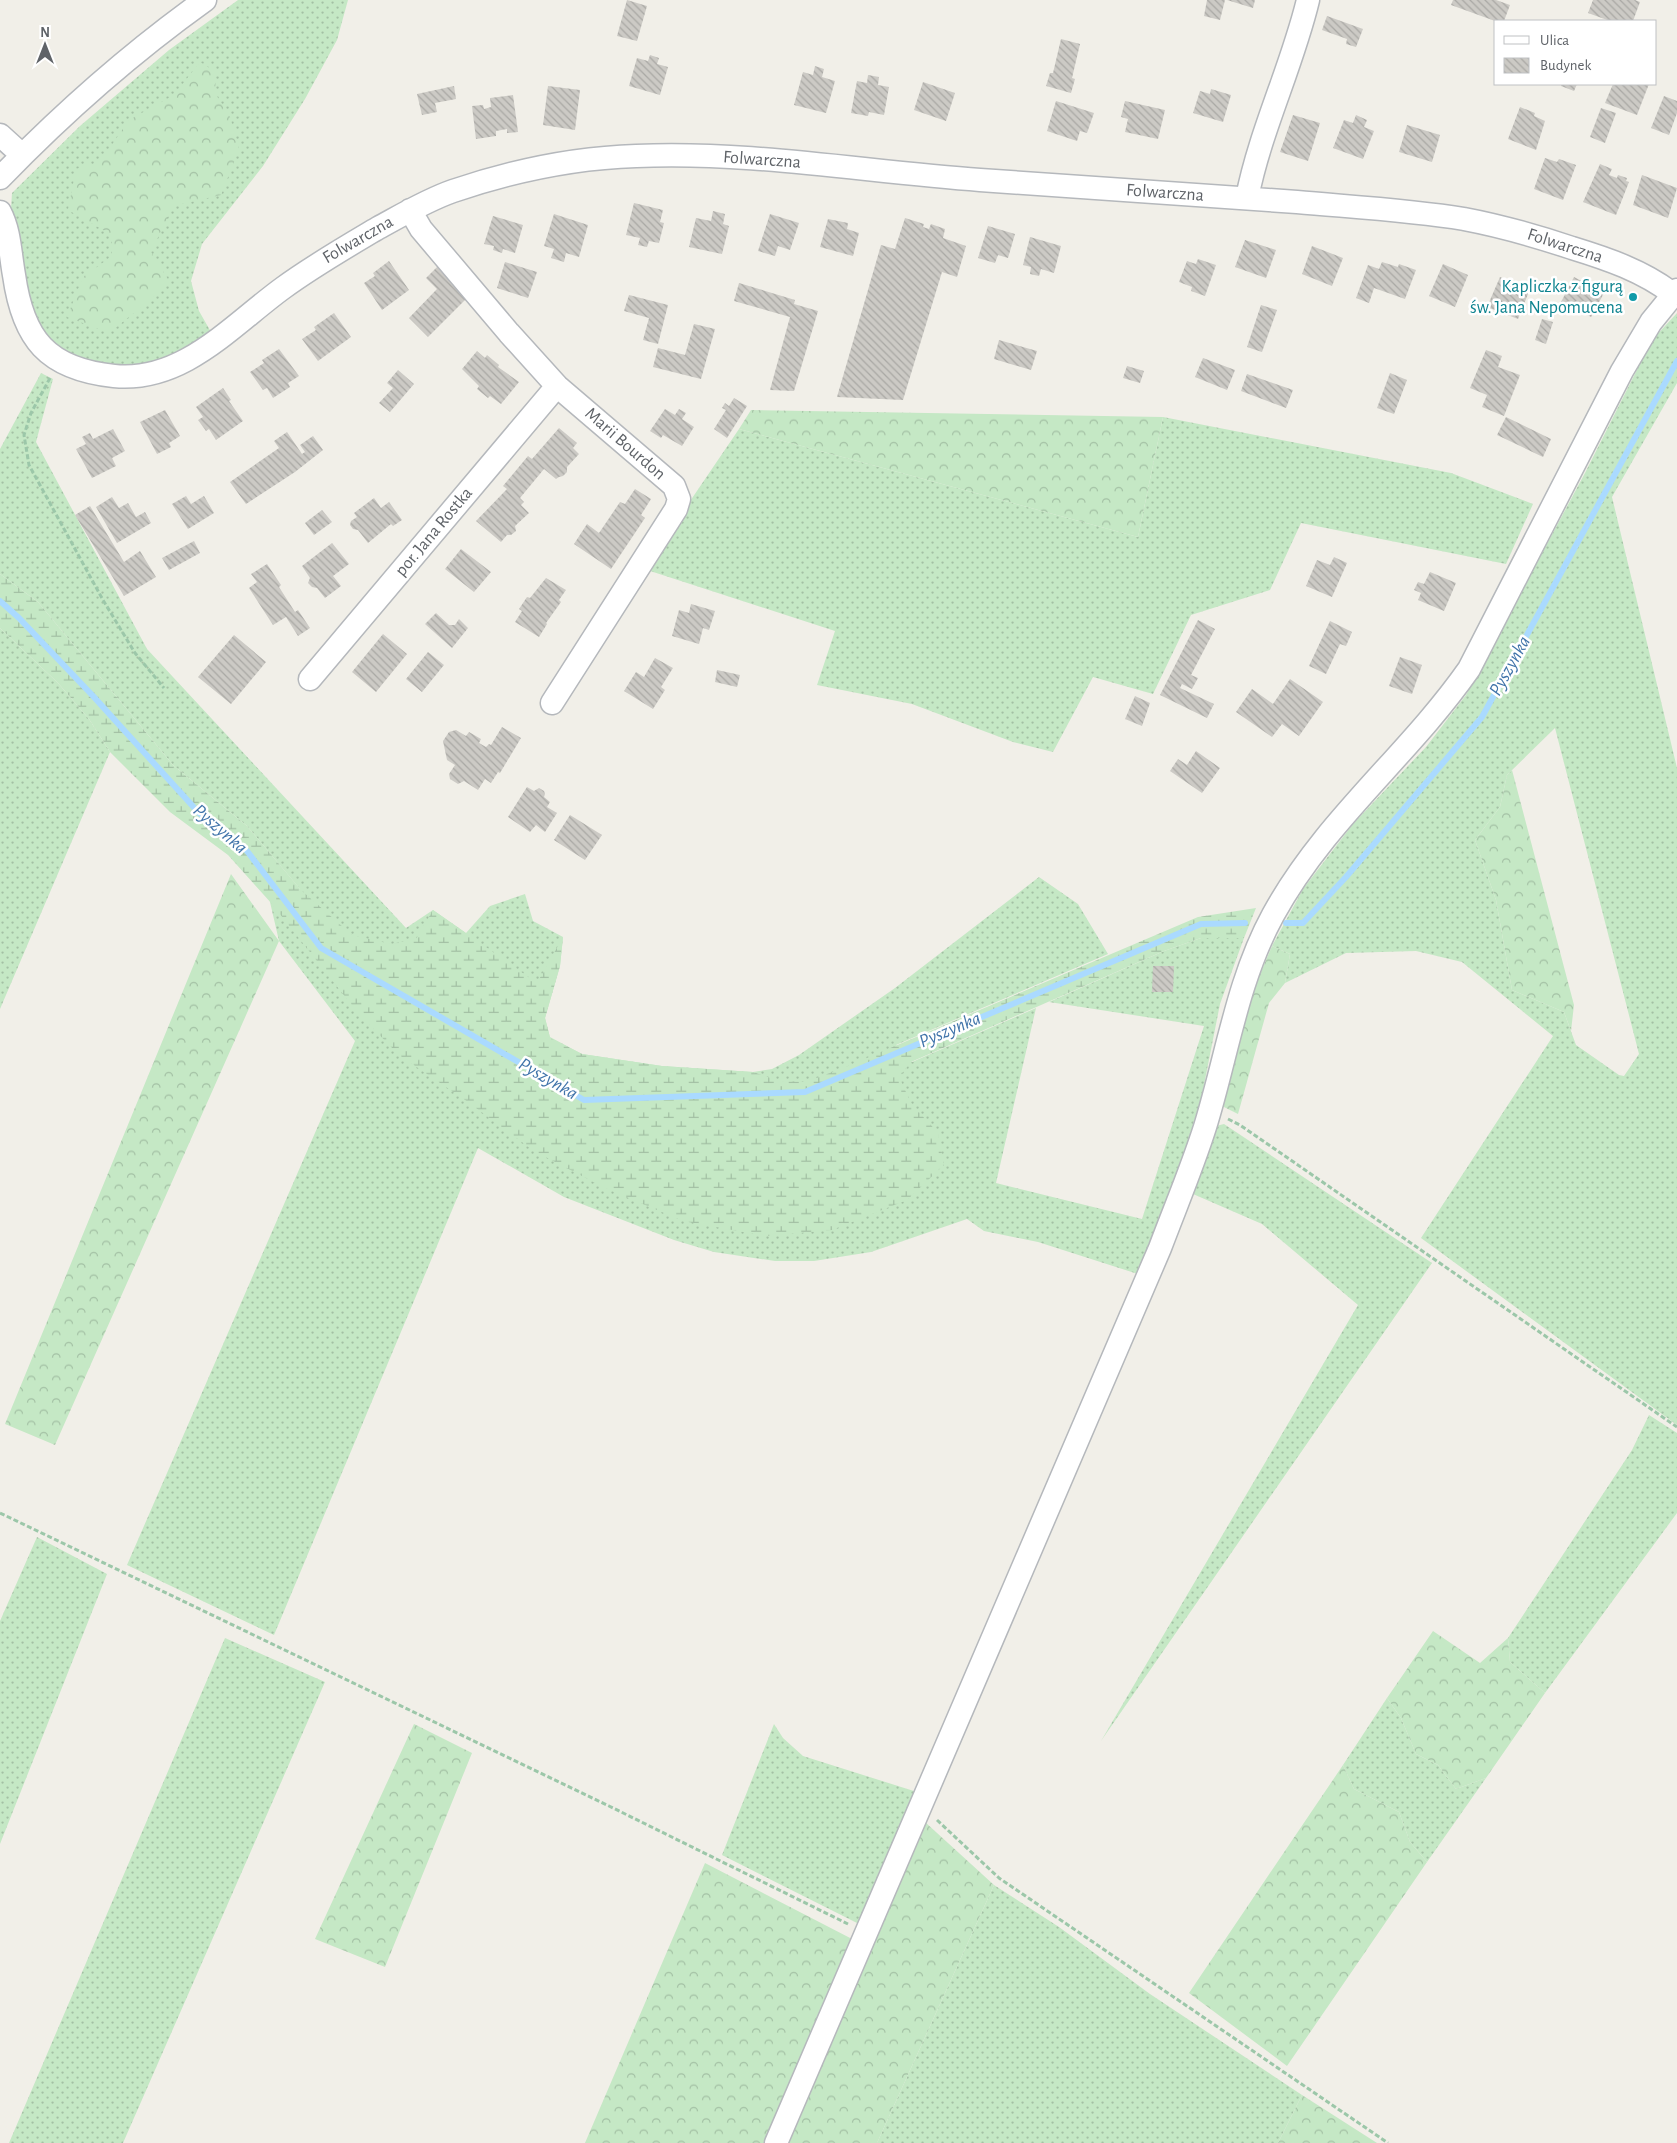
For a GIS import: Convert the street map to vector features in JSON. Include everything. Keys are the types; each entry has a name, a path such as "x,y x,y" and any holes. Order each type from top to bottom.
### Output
{"street":[{"path":"0,178 92,90 148,42 205,0"},
{"path":"1247,198 1252,174 1286,76 1308,0"},
{"path":"0,135 22,155"},
{"name":"Folwarczna","path":"0,212 7,227 14,281 22,313 30,333 43,348 59,361 84,370 113,376 157,373 180,364 235,327 280,290 322,260 410,210 448,193 507,175 554,164 637,156 698,156 792,162 974,180 1247,198 1402,211 1463,219 1518,231 1608,259 1655,280 1675,292"},
{"name":"Marii Bourdon","path":"410,210 427,237 557,386 674,486 679,499 676,509 621,592 552,703"},
{"path":"776,2143 1160,1248 1210,1110 1236,1010 1252,961 1273,915 1300,871 1333,827 1445,704 1469,669 1622,371 1651,322 1675,292"},
{"name":"por. Jana Rostka","path":"310,679 557,386"}],"path":[{"path":"59,361 31,413 24,434 29,465 135,653 164,688"},
{"path":"1210,1110 1248,1131 1677,1427"},
{"path":"0,1513 867,1933"},
{"path":"922,1806 999,1878 1388,2143"}],"green space":[{"path":"238,0 348,0 337,40 305,99 263,166 202,244 191,281 199,311 211,332 161,363 119,368 83,362 48,345 32,318 11,209 12,193 80,126 169,50"},
{"path":"200,62 216,72 215,93 230,117 239,149 221,195 173,206 151,252 169,281 145,304 109,333 67,317 83,277 112,256 112,235 68,210 76,169 100,162 129,120 174,95"},
{"path":"1677,313 1677,383 1612,497 1677,768 1677,1425 1421,1238 1553,1036 1462,962 1416,951 1346,953 1285,983 1290,954 1272,946 1303,889 1353,824 1426,747 1466,695 1585,473 1652,340","holes":["1555,728 1639,1054 1624,1076 1619,1075 1576,1045 1564,1012 1512,990 1496,900 1475,840 1500,807 1507,775"]},
{"path":"41,373 53,379 36,442 147,649 406,928 433,910 466,933 490,906 525,894 533,921 563,937 560,966 545,1018 550,1037 582,1054 662,1066 753,1072 772,1069 799,1055 895,988 1039,877 1078,904 1108,954 896,1045 912,1062 1036,1008 996,1183 1142,1219 1204,1026 1049,1002 1164,951 1201,938 1244,938 1220,1004 1202,1095 1181,1164 1141,1275 1038,1242 984,1231 967,1219 871,1252 814,1261 775,1261 714,1252 674,1240 564,1197 478,1148 274,1635 127,1565 355,1041 279,941 267,889 300,889 247,826 173,765 38,602 0,574 0,449"},
{"path":"751,410 1163,417 1138,537 739,429"},
{"path":"1163,417 1451,473 1533,504 1506,564 1301,523 1270,590 1191,615 1153,694 1093,677 1053,752 1013,742 912,704 817,685 835,631 644,569 739,429 1138,537"},
{"path":"0,574 38,602 173,765 247,826 301,890 352,935 391,944 416,939 433,910 537,983 563,937 560,966 545,1018 550,1038 582,1054 662,1066 753,1072 780,1081 806,1082 848,1066 1198,917 1256,908 1244,938 1201,938 1164,951 911,1062 899,1077 911,1103 938,1133 944,1165 907,1200 832,1230 766,1236 683,1221 605,1188 534,1151 468,1102 399,1055 358,1013 272,904 228,855 170,812 110,752 89,719 58,683 0,628"},
{"path":"0,628 58,683 89,719 110,752 0,1009"},
{"path":"1512,770 1574,1005 1571,1031 1564,1012 1512,990 1496,900 1475,840 1500,807 1507,775"},
{"path":"231,874 279,941 55,1445 5,1424"},
{"path":"1272,946 1290,954 1285,983 1269,1003 1238,1114 1218,1104 1242,1017"},
{"path":"1224,1124 1432,1263 1101,1741 1358,1305 1262,1224 1193,1194 1216,1126"},
{"path":"1649,1415 1677,1433 1677,1513 1545,1693 1510,1662 1508,1638 1632,1450"},
{"path":"37,1537 107,1574 0,1844 0,1621"},
{"path":"1433,1631 1480,1663 1508,1638 1510,1662 1545,1693 1486,1778 1456,1789 1438,1765 1416,1754 1401,1718 1387,1698"},
{"path":"225,1638 325,1682 123,2143 9,2143"},
{"path":"1387,1698 1401,1718 1416,1754 1438,1765 1456,1789 1486,1778 1427,1862 1410,1842 1399,1812 1354,1789 1343,1765"},
{"path":"414,1724 472,1753 385,1967 315,1939"},
{"path":"774,1724 783,1738 803,1756 917,1792 861,1925 722,1855"},
{"path":"1343,1765 1354,1789 1399,1812 1410,1842 1427,1862 1287,2066 1189,1993"},
{"path":"925,1822 994,1885 877,2143 788,2143"},
{"path":"705,1863 854,1940 765,2143 585,2143"},
{"path":"994,1885 1059,1927 1150,1994 1302,2095 1278,2143 877,2143"},
{"path":"1302,2095 1377,2143 1278,2143"}],"building":[{"path":"627,0 647,6 637,41 617,36"},
{"path":"1207,0 1225,0 1220,20 1204,16"},
{"path":"1227,0 1255,0 1253,8"},
{"path":"1453,0 1496,0 1510,5 1504,20 1494,21 1451,5"},
{"path":"1593,0 1635,0 1640,2 1633,20 1607,20 1588,13"},
{"path":"1327,16 1363,29 1356,47 1346,44 1347,39 1322,30"},
{"path":"1061,39 1080,44 1072,78 1075,79 1071,93 1046,86 1050,73 1053,73"},
{"path":"650,55 659,58 657,64 668,67 660,95 629,86 637,58 648,61"},
{"path":"815,66 824,69 822,77 835,81 826,113 794,105 803,72 813,75"},
{"path":"868,75 879,77 878,85 889,87 884,115 869,112 868,116 851,113 857,81 867,83"},
{"path":"923,82 955,93 946,121 914,110"},
{"path":"1561,85 1577,85 1574,91"},
{"path":"1613,85 1649,85 1637,115 1605,103"},
{"path":"454,86 456,99 435,103 437,112 422,115 417,94"},
{"path":"548,86 580,90 575,130 543,125"},
{"path":"1211,89 1231,95 1223,122 1193,113 1200,91 1210,94"},
{"path":"513,95 518,132 507,133 507,129 496,131 496,136 476,139 472,106 483,105 484,109 491,107 490,98"},
{"path":"1664,96 1677,101 1677,113 1669,135 1651,128"},
{"path":"1056,101 1094,113 1087,133 1080,131 1077,141 1047,131"},
{"path":"1125,101 1165,110 1158,139 1125,132 1128,119 1121,117"},
{"path":"1520,107 1535,113 1534,116 1545,121 1536,150 1508,139"},
{"path":"1601,108 1616,113 1605,143 1590,137"},
{"path":"1293,115 1320,123 1308,161 1280,152"},
{"path":"1356,115 1367,120 1364,127 1374,131 1363,159 1333,148 1344,120 1353,123"},
{"path":"1407,125 1440,135 1432,162 1399,152"},
{"path":"1545,158 1557,162 1559,159 1576,165 1563,200 1534,189"},
{"path":"1600,164 1612,169 1609,175 1617,178 1618,175 1627,178 1626,181 1629,182 1616,215 1583,202"},
{"path":"1642,175 1677,188 1668,218 1633,205"},
{"path":"634,203 663,210 660,222 664,223 659,243 649,241 647,247 638,245 640,238 626,235"},
{"path":"713,211 725,214 723,224 729,226 722,254 689,247 696,218 711,221"},
{"path":"554,214 588,225 579,257 566,253 564,262 551,258 554,249 544,246"},
{"path":"770,214 799,223 790,250 778,246 775,256 758,251"},
{"path":"493,216 523,225 515,253 503,249 502,253 493,250 494,246 484,244"},
{"path":"905,218 924,224 923,227 929,229 931,224 945,229 943,238 966,246 957,277 942,272 903,400 837,397 881,245 895,249"},
{"path":"828,219 848,223 847,229 859,233 853,256 820,247"},
{"path":"988,226 1015,234 1008,258 998,255 995,263 978,258"},
{"path":"1030,237 1061,246 1054,273 1041,269 1039,276 1030,274 1031,267 1023,265"},
{"path":"1245,240 1276,250 1266,278 1235,267"},
{"path":"1312,246 1343,258 1332,286 1302,274"},
{"path":"1198,259 1216,265 1205,296 1191,291 1192,287 1179,282 1187,261 1196,264"},
{"path":"389,261 409,290 382,310 364,283 375,276 373,273"},
{"path":"505,262 537,272 528,298 497,288"},
{"path":"1382,262 1398,267 1399,264 1416,270 1405,299 1374,288 1369,303 1356,298 1368,265 1379,269"},
{"path":"1443,264 1468,275 1455,307 1429,296"},
{"path":"439,265 469,296 428,337 409,318 437,289 426,278"},
{"path":"1500,277 1530,289 1518,319 1487,307"},
{"path":"1574,277 1604,293 1591,317 1577,310 1574,314 1567,310 1570,306 1561,302"},
{"path":"739,283 795,300 794,304 818,311 794,391 770,390 790,317 734,301"},
{"path":"629,295 668,305 658,344 643,340 649,318 624,311"},
{"path":"1261,305 1277,310 1262,352 1247,347"},
{"path":"334,313 351,337 318,361 302,339 316,330 314,327"},
{"path":"1542,319 1553,322 1546,344 1535,340"},
{"path":"694,324 715,329 701,379 653,367 658,348 685,355"},
{"path":"999,340 1037,351 1031,370 994,359"},
{"path":"279,349 299,376 288,383 290,387 273,398 267,388 263,390 250,372 264,363 262,360"},
{"path":"1486,350 1502,356 1498,367 1520,375 1504,416 1482,407 1487,395 1470,388"},
{"path":"477,351 485,358 487,355 499,365 498,367 519,382 501,404 490,396 488,398 477,389 479,386 462,369"},
{"path":"1203,358 1235,370 1227,390 1195,377"},
{"path":"1127,366 1144,371 1140,383 1123,378"},
{"path":"398,370 414,384 390,412 379,403 393,388 387,383"},
{"path":"1390,373 1407,380 1394,414 1377,408"},
{"path":"1247,374 1293,390 1286,408 1241,391"},
{"path":"223,388 231,400 229,401 243,421 216,440 209,429 206,431 198,420 203,417 196,407"},
{"path":"734,398 747,406 727,438 714,429 726,410 722,408 725,403 729,406"},
{"path":"665,409 675,415 679,409 686,413 682,419 694,427 682,446 663,435 661,438 650,431"},
{"path":"165,410 180,436 169,443 171,447 157,454 140,422"},
{"path":"1506,417 1551,439 1543,457 1497,435"},
{"path":"559,428 577,443 573,448 579,454 567,467 567,472 556,479 544,469 520,498 524,502 521,505 529,513 515,526 516,531 511,535 507,535 501,542 476,521 507,489 503,486 528,456 532,459"},
{"path":"113,429 125,451 112,458 116,466 92,478 76,449 86,444 82,437 90,433 93,439"},
{"path":"287,432 302,454 305,452 300,445 313,436 323,450 295,472 246,504 230,482 279,448 274,441"},
{"path":"635,489 651,499 641,515 645,518 611,569 574,544 587,524 599,533 620,502 625,504"},
{"path":"186,496 191,504 204,496 214,513 188,529 172,504"},
{"path":"112,497 119,508 128,503 136,517 145,512 151,523 117,543 96,507"},
{"path":"374,498 381,508 389,502 402,520 393,526 391,524 368,543 358,530 353,529 350,525 351,521 357,517 354,513"},
{"path":"90,506 124,562 140,551 156,577 124,596 75,515"},
{"path":"322,510 332,522 314,535 305,523"},
{"path":"194,541 200,553 169,570 162,558"},
{"path":"332,543 349,564 333,576 341,586 325,598 317,588 312,587 308,583 310,578 302,566"},
{"path":"461,549 491,572 474,592 445,569"},
{"path":"1334,557 1347,563 1332,597 1306,586 1317,560 1330,565"},
{"path":"267,564 281,585 279,587 295,612 298,610 310,628 298,636 286,617 273,625 249,588 257,582 251,574"},
{"path":"1430,572 1456,583 1444,611 1418,600 1421,593 1414,590 1418,582 1424,584"},
{"path":"546,578 566,590 559,600 561,602 546,623 539,637 515,622 522,611 519,609 527,597 530,598"},
{"path":"691,604 715,611 709,630 703,628 699,644 672,636 679,610 689,613"},
{"path":"436,613 449,625 455,625 459,619 468,628 452,648 425,624"},
{"path":"1198,620 1215,629 1191,675 1198,678 1192,689 1182,684 1180,688 1214,704 1207,718 1160,695"},
{"path":"1330,621 1352,632 1346,646 1340,644 1326,674 1309,666"},
{"path":"383,634 407,654 376,692 352,672"},
{"path":"234,635 266,662 231,704 198,677"},
{"path":"428,652 444,665 422,692 406,679"},
{"path":"1400,657 1422,665 1412,694 1389,686"},
{"path":"655,658 673,668 661,687 665,690 653,709 624,691 636,672 644,677"},
{"path":"717,670 740,675 737,687 715,682"},
{"path":"1290,679 1323,702 1299,736 1282,724 1272,737 1236,712 1252,689 1273,704"},
{"path":"1135,696 1150,703 1142,726 1125,719"},
{"path":"502,727 521,738 500,773 498,772 491,783 485,779 478,790 464,781 458,784 450,779 449,774 455,765 447,760 443,741 449,732 456,730 466,736 469,732 481,739 479,743 486,747 489,744 491,745"},
{"path":"1196,751 1220,768 1202,793 1170,771 1178,759 1187,765"},
{"path":"527,787 534,791 539,788 544,791 544,797 550,802 547,807 557,813 545,832 536,825 530,832 508,817"},
{"path":"570,815 602,835 585,860 554,840"},
{"path":"1153,966 1174,966 1173,992 1152,992"}],"waterway":[{"name":"Pyszynka","path":"1286,923 1303,923 1346,877 1482,717 1677,361"},
{"name":"Pyszynka","path":"0,601 19,618 93,696 199,813 247,851 321,948 584,1100 805,1092 1201,924 1245,923"}],"place":[{"name":"Kapliczka z figurą św. Jana Nepomucena","path":"1633,297"}]}
